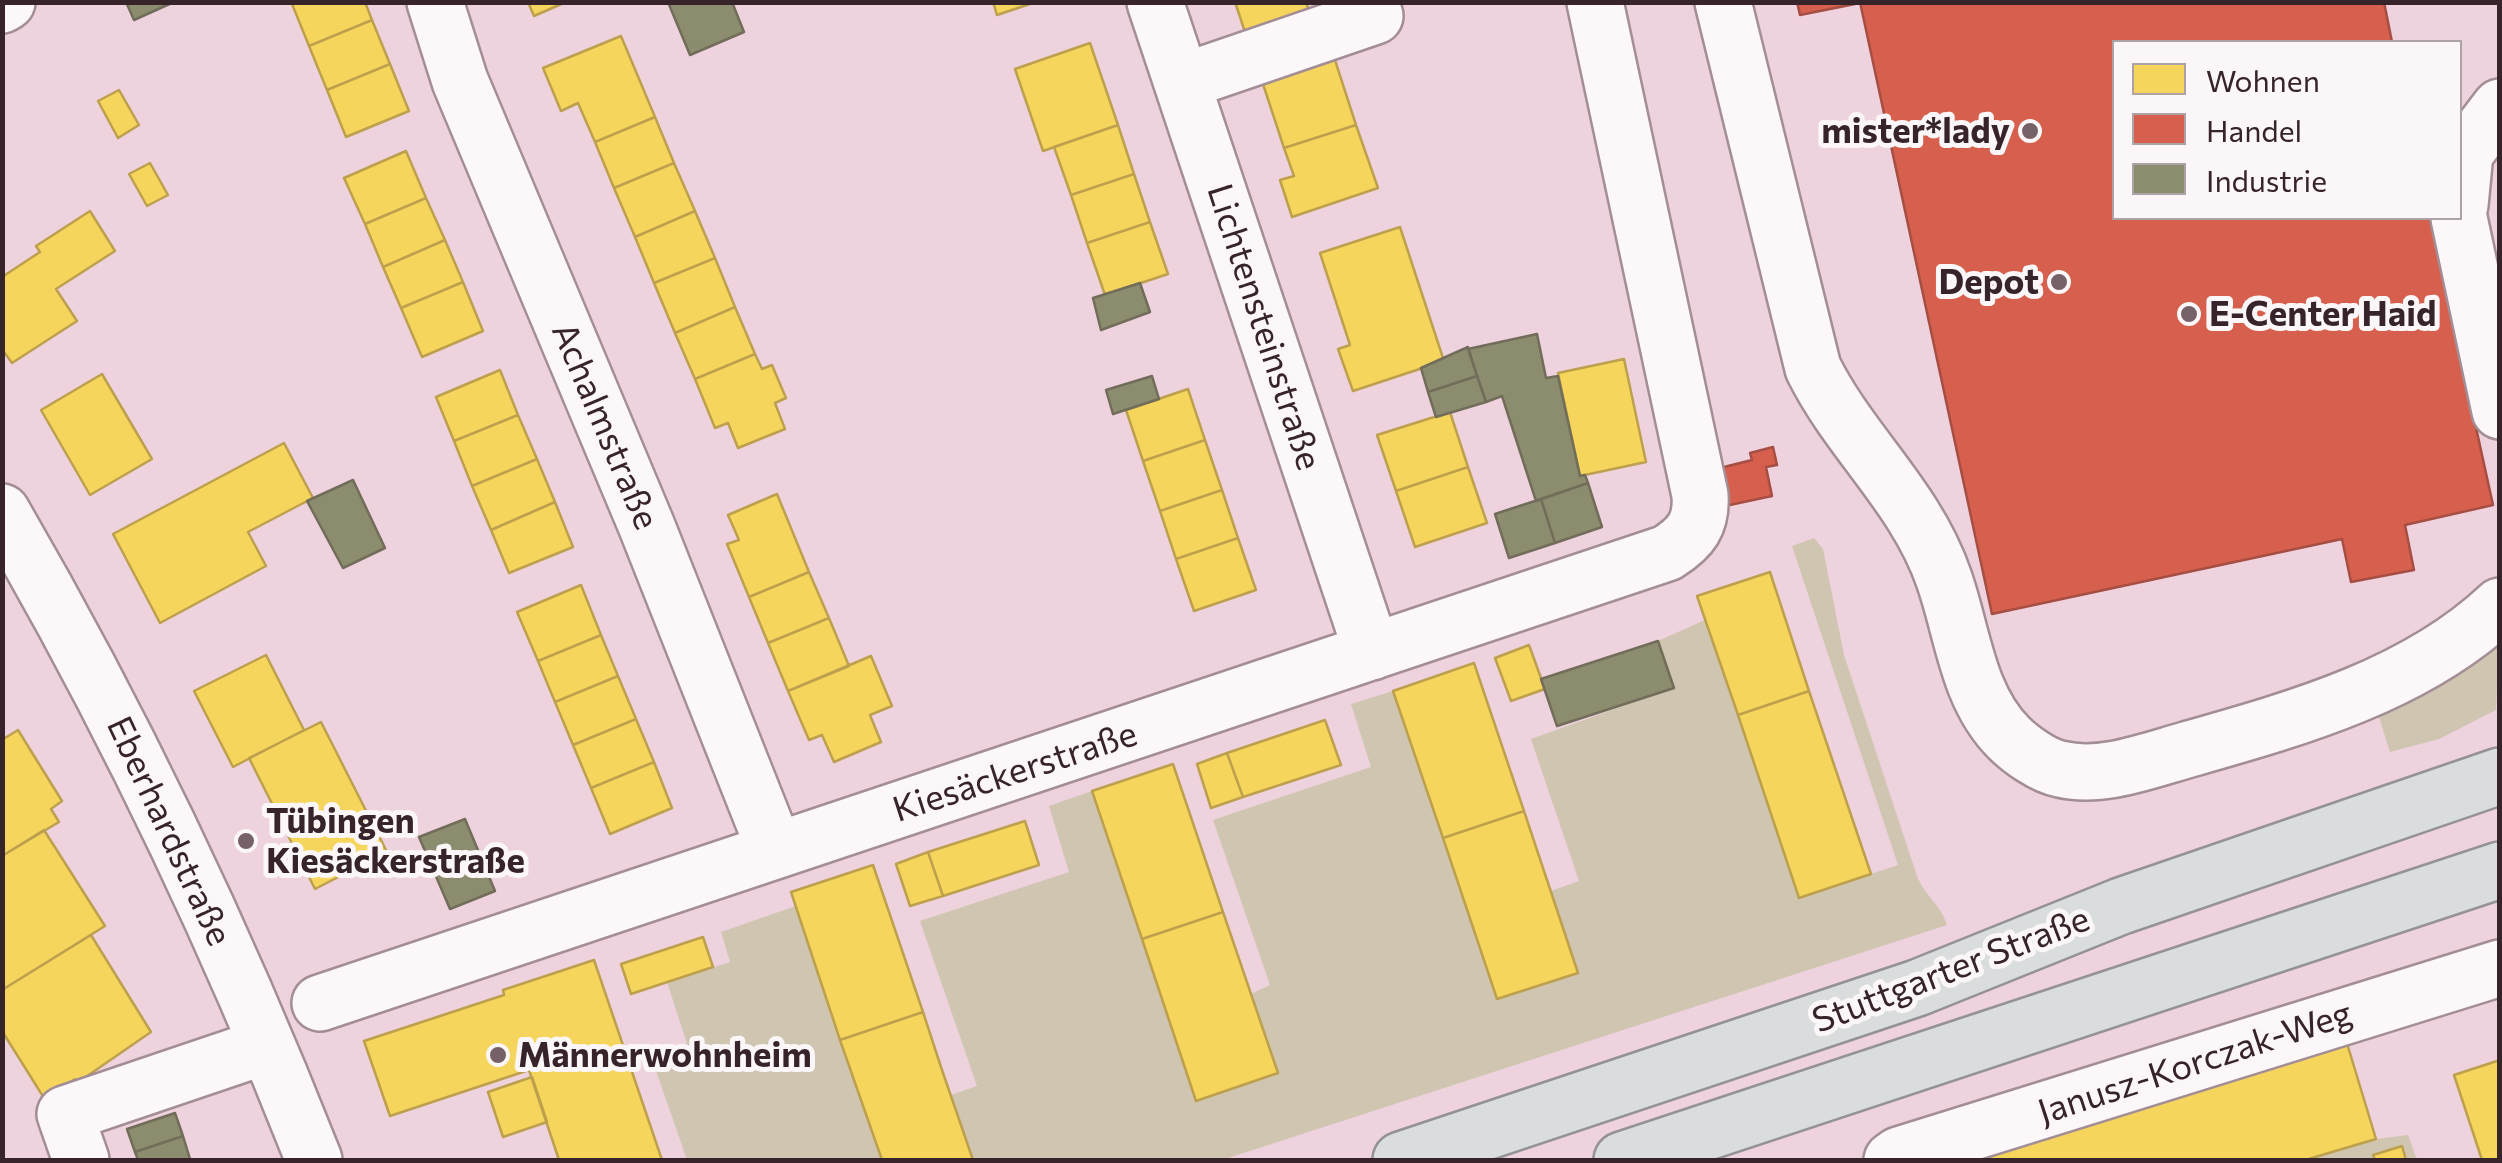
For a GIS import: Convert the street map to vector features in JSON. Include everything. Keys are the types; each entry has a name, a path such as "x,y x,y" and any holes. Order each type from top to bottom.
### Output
{"main road":[{"name":"Stuttgarter Straße","path":"1401,1160 1917,988 2121,906 2500,776"},
{"name":"Stuttgarter Straße","path":"1622,1160 2500,870"}],"street":[{"name":"Achalmstraße","path":"436,2 460,81 642,513 775,850"},
{"name":"Lichtensteinstraße","path":"1156,2 1372,652"},
{"name":"Kiesäckerstraße","path":"320,1002 1667,553 1694,532 1700,495 1693,457 1595,2"},
{"path":"1724,2 1812,368 1826,394 1912,511 1944,576 1973,682 1988,712 2010,740 2058,769 2094,772 2140,763 2319,709 2403,673 2471,633 2500,606"},
{"path":"1182,82 1378,24"},
{"path":"2462,185 2465,154 2500,107"},
{"path":"2459,220 2500,411"},
{"name":"Eberhardstraße","path":"2,512 121,726 196,878 314,1160"},
{"name":"Janusz-Korczak-Weg","path":"1892,1160 2500,968"},
{"path":"82,1160 66,1114 266,1046"}],"shaded area":[{"path":"1814,538 1823,549 1844,655 1917,876 1947,925 1222,1160 973,1160 951,1095 977,1086 920,921 1069,872 1049,806 1092,791 1196,1100 1251,994 1270,985 1213,820 1371,767 1351,704 1393,691 1497,998 1578,972 1551,891 1579,881 1531,739 1673,688 1658,641 1705,620 1799,898 1898,865 1792,546"},
{"path":"2499,640 2496,710 2439,739 2390,752 2377,711 2445,679"},
{"path":"796,906 882,1160 687,1160 654,1065 690,1053 667,982 730,962 721,932"},
{"path":"2408,1135 2417,1160 2305,1160 2376,1139"}],"building: Wohnen":[{"path":"365,2 372,20 309,46 292,4"},
{"path":"528,2 566,2 534,16"},
{"path":"993,2 1036,2 997,15"},
{"path":"1235,2 1306,2 1312,20 1248,41"},
{"path":"372,20 390,64 327,90 309,46"},
{"path":"621,36 655,117 595,142 578,103 561,111 543,68"},
{"path":"1090,43 1118,125 1043,151 1015,69"},
{"path":"1335,60 1356,125 1284,148 1263,84"},
{"path":"390,64 409,111 346,137 327,90"},
{"path":"119,90 139,125 118,138 98,101"},
{"path":"655,117 674,163 614,188 595,142"},
{"path":"1118,125 1134,174 1071,195 1054,147"},
{"path":"1356,125 1378,188 1292,217 1280,180 1294,176 1284,148"},
{"path":"406,151 426,198 365,224 344,178"},
{"path":"150,163 168,195 147,206 129,174"},
{"path":"674,163 695,211 635,237 614,188"},
{"path":"1134,174 1150,222 1087,243 1071,195"},
{"path":"426,198 445,240 383,267 365,224"},
{"path":"90,211 115,251 56,289 77,321 12,363 2,349 2,277 40,252 36,246"},
{"path":"695,211 715,258 654,283 635,237"},
{"path":"1150,222 1168,274 1105,295 1087,243"},
{"path":"1400,227 1444,361 1353,391 1338,349 1350,345 1320,253"},
{"path":"445,240 463,282 401,308 383,267"},
{"path":"715,258 735,307 675,333 654,283"},
{"path":"463,282 483,331 422,357 401,308"},
{"path":"735,307 755,354 695,379 675,333"},
{"path":"755,354 762,369 772,365 786,398 775,403 785,429 738,448 728,423 715,428 695,379"},
{"path":"1624,359 1646,462 1580,476 1558,373"},
{"path":"500,370 518,415 454,441 436,397"},
{"path":"102,374 152,459 90,495 41,410"},
{"path":"1188,389 1205,440 1143,461 1126,410"},
{"path":"1450,412 1468,467 1396,491 1377,435"},
{"path":"518,415 537,459 472,486 454,441"},
{"path":"1205,440 1222,490 1160,511 1143,461"},
{"path":"284,443 313,498 248,532 266,566 160,623 113,534"},
{"path":"537,459 555,502 491,530 472,486"},
{"path":"1468,467 1487,523 1415,547 1396,491"},
{"path":"1222,490 1238,538 1176,559 1160,511"},
{"path":"777,494 809,572 749,597 727,544 739,540 728,515"},
{"path":"555,502 573,547 509,573 491,530"},
{"path":"1238,538 1256,590 1194,611 1176,559"},
{"path":"809,572 829,618 768,643 749,597"},
{"path":"1770,572 1809,691 1738,715 1697,596"},
{"path":"581,585 601,635 538,661 517,612"},
{"path":"829,618 849,666 788,691 768,643"},
{"path":"601,635 618,676 555,702 538,661"},
{"path":"1529,645 1545,689 1511,701 1495,658"},
{"path":"266,655 304,730 233,767 194,691"},
{"path":"871,656 892,706 870,715 881,742 834,762 822,735 809,740 788,691"},
{"path":"1474,663 1524,811 1443,838 1393,691"},
{"path":"618,676 636,719 573,745 555,702"},
{"path":"1809,691 1871,874 1799,898 1738,715"},
{"path":"636,719 654,762 591,788 573,745"},
{"path":"1325,720 1341,765 1243,797 1227,753"},
{"path":"321,722 387,852 315,889 249,758"},
{"path":"18,730 62,801 51,809 59,822 2,856 2,733 5,738"},
{"path":"1227,753 1243,797 1211,808 1197,764"},
{"path":"654,762 672,808 610,834 591,788"},
{"path":"1173,764 1223,912 1142,939 1092,791"},
{"path":"1524,811 1578,973 1497,999 1443,838"},
{"path":"1025,821 1039,865 943,896 928,852"},
{"path":"44,830 105,926 2,990 2,856"},
{"path":"928,852 943,896 910,906 896,864"},
{"path":"873,865 923,1012 840,1040 791,892"},
{"path":"1223,912 1278,1073 1196,1101 1142,939"},
{"path":"91,935 151,1032 77,1083 75,1079 44,1098 2,1031 2,990"},
{"path":"703,937 713,967 631,994 621,964"},
{"name":"Männerwohnheim","path":"594,960 662,1160 559,1160 529,1070 390,1116 364,1041 504,995 503,990"},
{"path":"923,1012 973,1160 882,1160 840,1040"},
{"path":"2346,1040 2376,1139 2305,1160 1951,1160"},
{"path":"2500,1060 2500,1160 2482,1160 2454,1075"},
{"path":"532,1077 547,1122 503,1137 488,1092"},
{"path":"2402,1146 2406,1160 2375,1160 2373,1155"}],"building: Handel":[{"path":"1797,2 1860,2 1860,3 1800,15"},
{"name":"E-Center Haid","path":"1860,2 2384,2 2392,40 2112,40 2112,220 2430,220 2493,505 2405,525 2414,570 2351,582 2342,539 1992,614"},
{"path":"1773,447 1777,465 1766,467 1772,496 1725,506 1716,469 1752,460 1750,453"}],"building: Industrie":[{"path":"126,2 174,2 134,20"},
{"path":"668,2 732,2 744,32 690,55"},
{"path":"1140,283 1150,312 1101,330 1093,298"},
{"path":"1537,334 1546,378 1558,376 1580,476 1585,475 1588,483 1536,501 1502,396 1486,402 1468,349"},
{"path":"1468,347 1477,376 1428,392 1421,368"},
{"path":"1152,376 1159,399 1113,414 1106,390"},
{"path":"1477,376 1486,402 1436,417 1428,392"},
{"path":"353,480 385,548 343,568 307,501"},
{"path":"1588,483 1602,527 1555,543 1541,499"},
{"path":"1541,499 1555,543 1509,558 1495,514"},
{"path":"1658,641 1674,688 1557,726 1541,679"},
{"path":"465,819 495,891 450,909 419,837"},
{"path":"175,1113 183,1136 135,1152 127,1129"},
{"path":"183,1136 190,1159 138,1160 135,1152"}],"place":[{"name":"mister*lady","path":"2030,131"},
{"name":"Depot","path":"2059,282"},
{"name":"E-Center Haid","path":"2189,314"},
{"name":"Tübingen Kiesäckerstraße","path":"246,841"},
{"name":"Männerwohnheim","path":"498,1055"}]}
